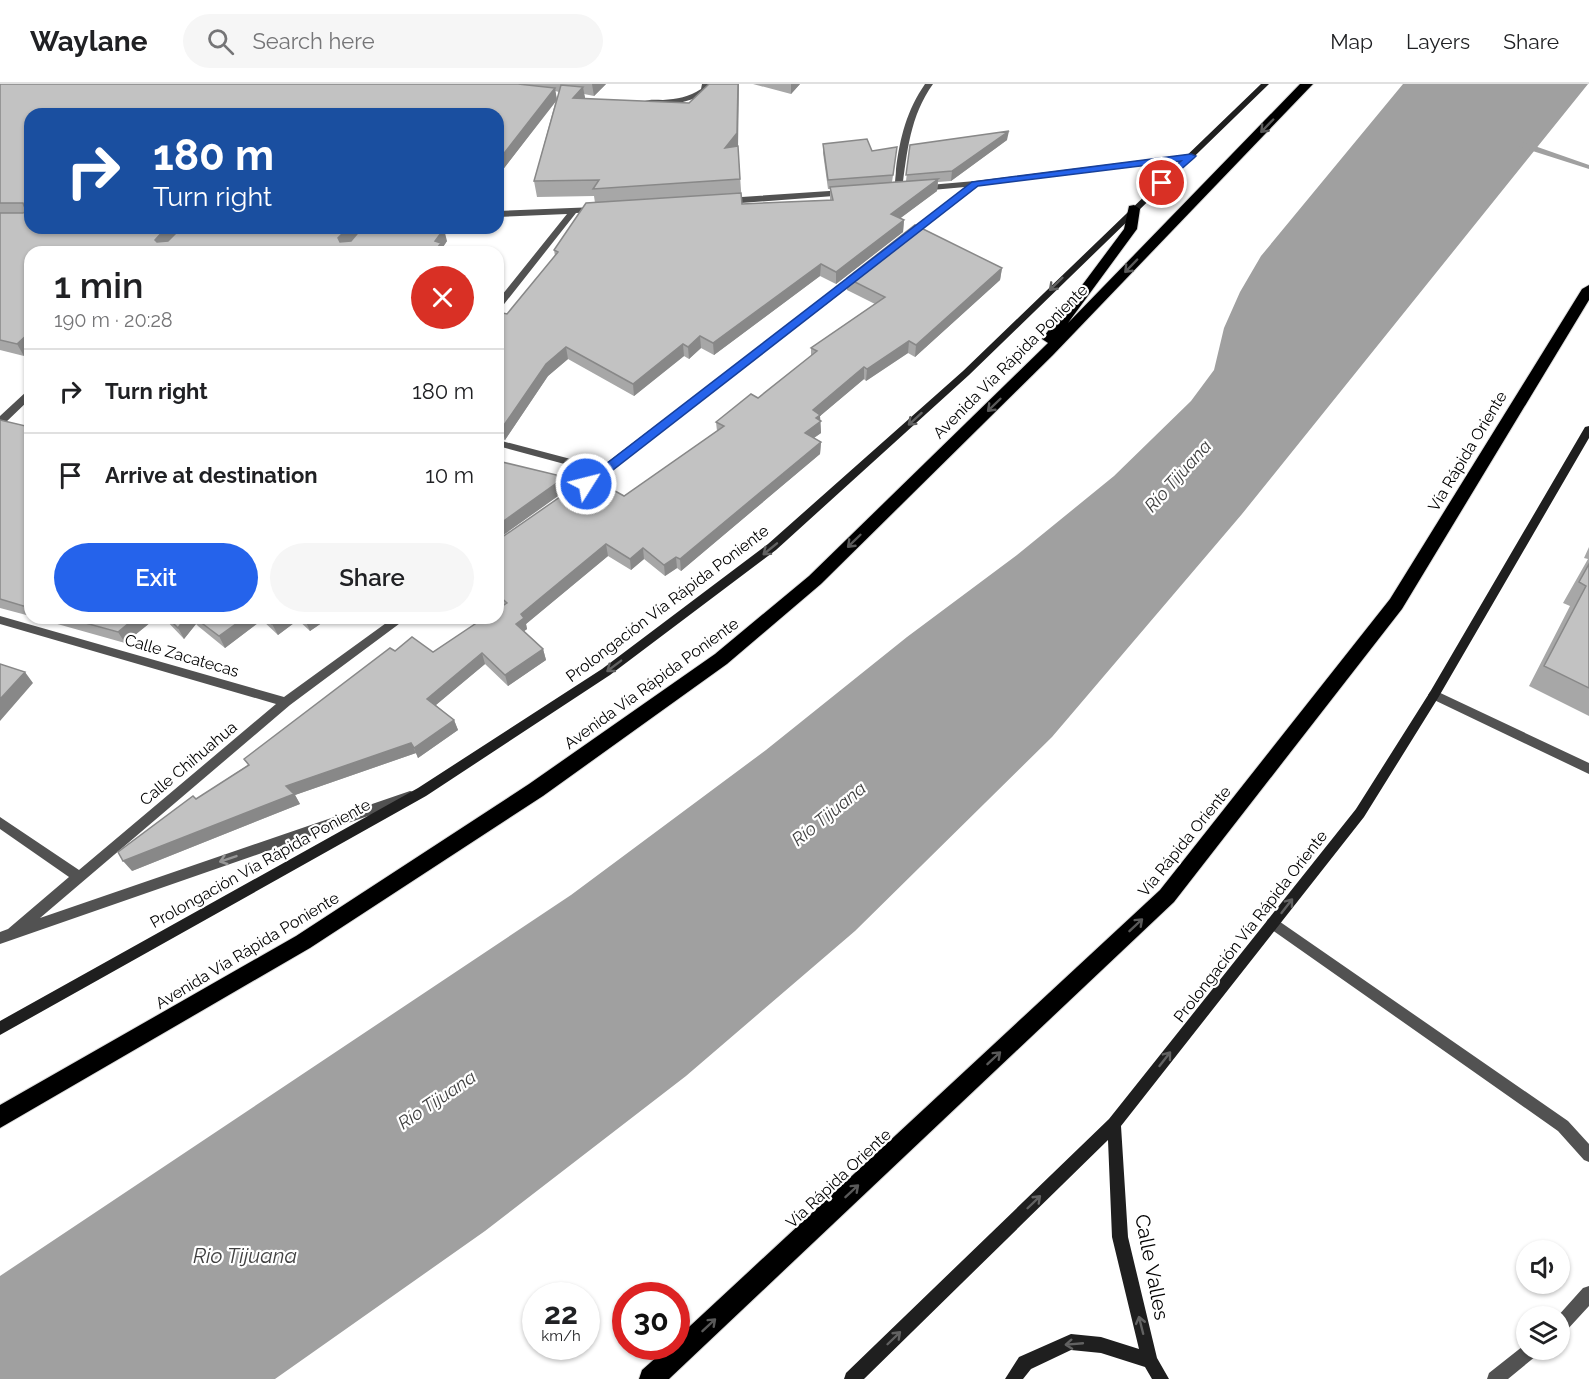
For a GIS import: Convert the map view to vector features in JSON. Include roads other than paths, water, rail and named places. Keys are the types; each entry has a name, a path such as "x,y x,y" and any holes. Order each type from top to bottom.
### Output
{"highway":[{"name":"Avenida Vía Rápida Poniente","path":"0,1118 303,942 536,790 722,659 815,580 1048,352 1307,84"},
{"path":"1048,352 1050,336 1130,229 1134,209"},
{"name":"Vía Rápida Oriente","path":"651,1379 1167,896 1396,604 1589,289"}],"main road":[{"name":"Prolongación Vía Rápida Poniente","path":"0,1028 422,792 606,672 772,547 966,373 1265,84"},
{"name":"Prolongación Vía Rápida Oriente","path":"852,1379 1114,1124 1360,813 1434,695 1589,429"},
{"name":"Calle Valles","path":"1114,1124 1120,1238 1150,1361 1161,1379"},
{"path":"1013,1379 1025,1363 1071,1342 1101,1345 1150,1361"}],"street":[{"path":"634,102 684,101 697,97 705,90 706,84"},
{"path":"898,190 905,133 920,95 929,84"},
{"path":"887,190 975,184 1191,156"},
{"path":"901,241 975,184"},
{"path":"713,202 852,193"},
{"path":"504,214 608,209"},
{"path":"504,298 573,212"},
{"path":"565,499 873,263"},
{"path":"0,422 24,399"},
{"path":"504,445 604,471"},
{"name":"Calle Zacatecas","path":"0,620 286,702"},
{"name":"Calle Chihuahua","path":"6,936 286,702 393,624"},
{"path":"1434,695 1589,769"},
{"path":"6,936 422,792"},
{"path":"0,822 79,877"},
{"path":"1273,923 1563,1126 1589,1155"},
{"path":"1570,1314 1589,1294"},
{"path":"1495,1379 1518,1360"}],"water":[{"name":"Rio Tijuana","path":"1403,84 1588,84 1242,514 1052,737 855,931 686,1076 485,1231 275,1379 0,1379 0,1276 571,895 766,750 907,637 1017,555 1114,476 1191,401 1214,370 1224,328 1240,292 1261,256"}],"waterway":[{"path":"1520,144 1587,167"}],"water label":[{"name":"Río Tijuana","path":"1178,476"},
{"name":"Río Tijuana","path":"829,814"},
{"name":"Río Tijuana","path":"437,1100"}]}
